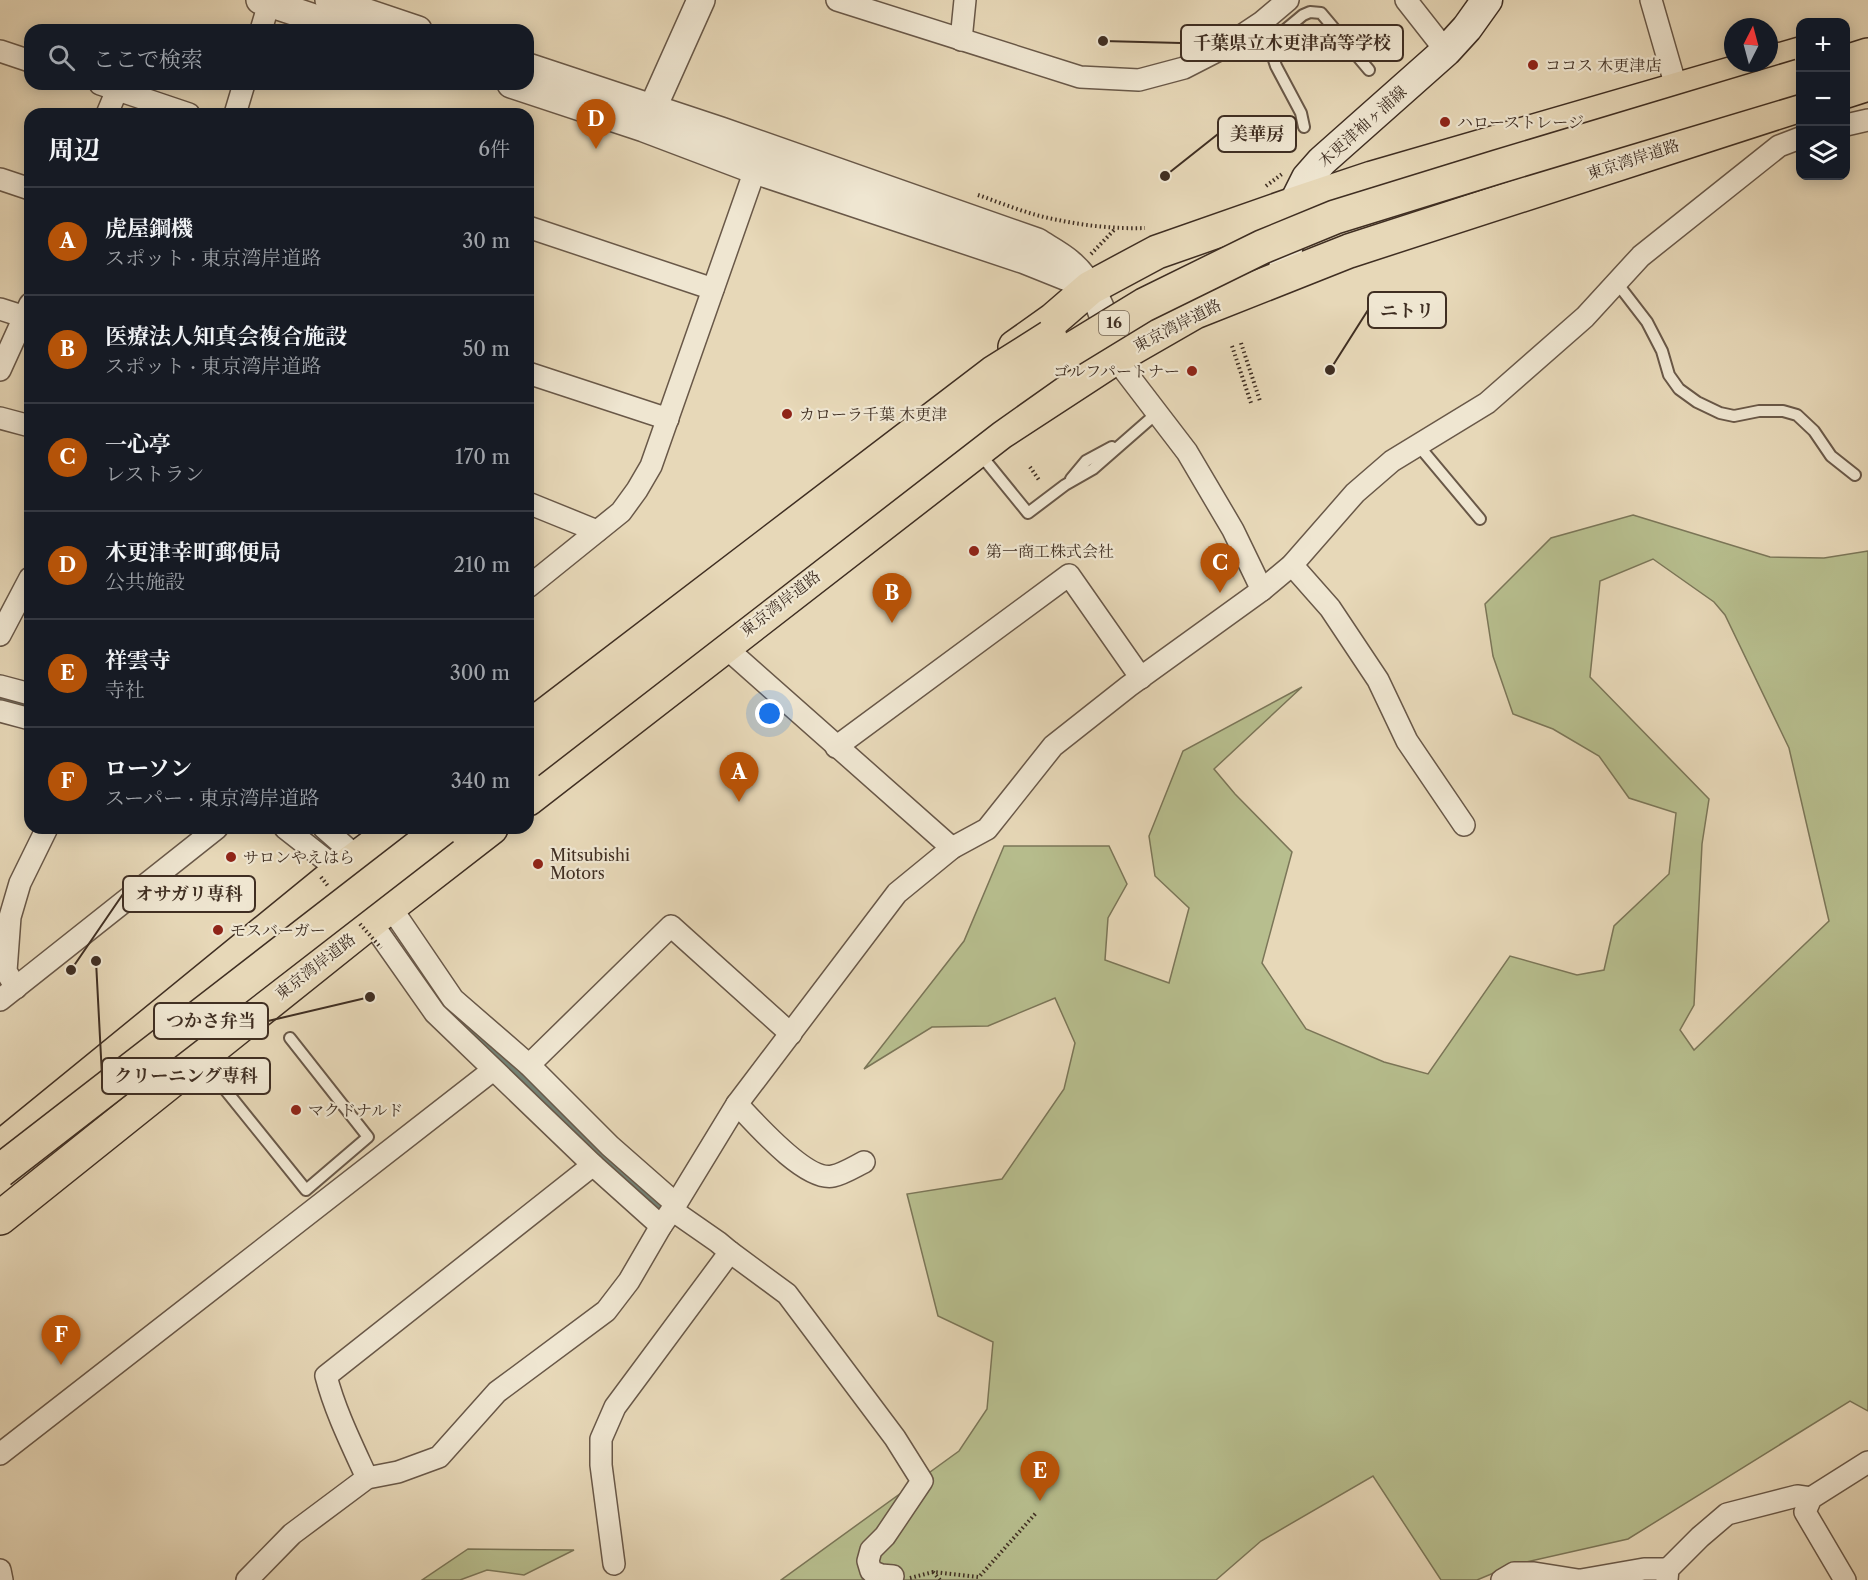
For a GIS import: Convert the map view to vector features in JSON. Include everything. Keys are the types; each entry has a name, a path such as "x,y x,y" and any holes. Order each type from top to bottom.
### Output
{"highway":[{"path":"1850,42 1868,39"},
{"name":"16","path":"534,715 1004,355 1053,320 1090,288 1157,252 1372,178 1796,55"},
{"path":"1850,60 1868,55"},
{"name":"東京湾岸道路","path":"534,757 984,409 1049,363 1144,305 1262,247 1335,217 1796,76"},
{"path":"1850,89 1868,84"},
{"name":"東京湾岸道路","path":"534,794 1009,427 1115,358 1195,312 1349,251 1796,106"},
{"name":"16","path":"534,723 993,373 1075,322 1137,291 1193,281"},
{"path":"348,865 380,834"},
{"path":"0,1148 389,834"},
{"name":"東京湾岸道路","path":"0,1171 435,834"},
{"name":"東京湾岸道路","path":"0,1218 483,834"}],"main road":[{"name":"木更津袖ヶ浦線","path":"1283,276 1294,204 1307,178 1322,161 1446,51 1487,0"}],"street":[{"path":"329,0 400,24"},
{"path":"648,119 700,0"},
{"path":"837,0 1080,77 1139,80 1184,68 1223,48 1262,22 1288,0"},
{"path":"961,40 965,0"},
{"path":"1406,0 1446,51"},
{"path":"1651,0 1677,90"},
{"path":"262,24 266,1 333,24"},
{"path":"0,51 24,59"},
{"path":"534,70 648,119 755,170 1055,270 1090,288"},
{"path":"107,108 108,90"},
{"path":"117,90 171,108"},
{"path":"237,108 242,90"},
{"path":"534,90 648,119 1038,242 1069,262 1090,288 1106,320 1115,358 1193,462 1233,530 1263,590"},
{"path":"1850,124 1868,120"},
{"path":"247,1580 292,1534 367,1478 398,1472 439,1457 498,1392 606,1311 629,1281 737,1104 897,893 952,848 987,829 1053,746 1141,678 1263,590 1292,565 1355,493 1392,461 1487,403 1585,317 1641,256 1779,146 1796,140"},
{"path":"534,582 621,512 651,466 755,170"},
{"path":"0,179 24,187"},
{"path":"534,229 713,289"},
{"path":"0,309 24,310"},
{"path":"0,370 24,317"},
{"path":"534,375 668,418"},
{"path":"0,418 24,424"},
{"path":"534,505 597,531"},
{"path":"1292,565 1330,608 1378,680 1407,741 1464,825"},
{"path":"836,747 1069,575 1141,678"},
{"path":"0,635 24,589"},
{"path":"724,646 952,848"},
{"path":"0,686 24,692"},
{"path":"0,711 24,717"},
{"path":"8,994 6,971 10,917 20,883 44,834"},
{"path":"8,994 209,834"},
{"path":"293,834 327,861 348,865"},
{"path":"328,834 380,914 435,1013 593,1165 718,1242 787,1294 895,1438 922,1481 885,1536 871,1550 868,1561 871,1571 893,1576"},
{"path":"380,914 453,999 529,1065 610,1146 670,1214"},
{"path":"529,1065 671,926 791,1034"},
{"path":"0,1454 493,1070"},
{"path":"737,1104 778,1146 808,1170 832,1177 864,1162"},
{"path":"367,1478 326,1376 593,1165"},
{"path":"614,1564 601,1465 601,1439 615,1407 730,1252"},
{"path":"1845,1580 1805,1512 1811,1498 1868,1462"},
{"path":"1502,1580 1514,1573 1533,1573 1579,1580 1644,1569 1667,1575 1700,1537 1727,1514 1797,1496 1811,1498"},
{"path":"0,1570 2,1580"}],"lane":[{"path":"1304,127 1301,113 1276,66 1271,51 1274,39 1303,15 1310,12 1321,13 1369,70"},
{"path":"1617,283 1647,322 1662,351 1669,375 1679,389 1696,402 1727,415 1734,416 1759,411 1783,411 1797,415 1814,431 1832,456 1856,475"},
{"path":"977,451 1028,513 1065,485 1093,469 1157,413"},
{"path":"1418,445 1480,519"},
{"path":"215,1077 306,1190 368,1137 290,1038"}],"path":[{"path":"1262,188 1288,169"},
{"path":"974,194 1058,220 1115,229 1149,228"},
{"path":"1241,343 1260,400"},
{"path":"1232,346 1251,403"},
{"path":"1030,467 1039,480"},
{"path":"893,1576 913,1578 933,1572 979,1577 1036,1513"},
{"path":"933,1572 940,1580"}],"green space":[{"path":"1633,515 1770,557 1824,558 1868,551 1868,1411 1850,1401 1628,1539 1513,1565 1477,1580 1441,1580 1373,1476 1261,1541 1216,1580 781,1580 959,1451 987,1409 993,1342 938,1316 907,1194 1002,1179 1064,1089 1075,1043 1055,998 988,1026 932,1027 864,1069 964,941 1004,846 1109,846 1127,884 1108,918 1105,960 1169,983 1189,908 1155,876 1149,836 1183,751 1302,687 1214,769 1235,794 1292,852 1262,963 1306,1029 1384,1062 1428,1074 1510,956 1577,975 1604,970 1614,926 1669,874 1676,813 1629,798 1599,756 1553,729 1513,714 1493,656 1485,604 1551,538","holes":["1653,559 1714,602 1725,615 1789,748 1829,921 1694,1050 1680,1030 1694,1005 1702,844 1709,799 1590,677 1600,581"]},
{"path":"468,1549 574,1550 524,1575 487,1570 460,1580 422,1580"}],"waterway":[{"path":"0,698 24,704"},
{"path":"422,975 447,1008 663,1211"}],"place":[{"name":"千葉県立木更津高等学校","path":"1103,41"},
{"name":"ココス 木更津店","path":"1533,65"},
{"name":"ハローストレージ","path":"1445,122"},
{"name":"木更津幸町郵便局","path":"596,149"},
{"name":"美華房","path":"1165,176"},
{"name":"ニトリ","path":"1330,370"},
{"name":"ゴルフパートナー","path":"1192,371"},
{"name":"カローラ千葉 木更津","path":"787,414"},
{"name":"第一商工株式会社","path":"974,551"},
{"name":"一心亭","path":"1220,593"},
{"name":"医療法人知真会複合施設","path":"892,623"},
{"name":"虎屋鋼機","path":"739,802"},
{"name":"サロンやえはら","path":"231,857"},
{"name":"Mitsubishi Motors","path":"538,864"},
{"name":"モスバーガー","path":"218,930"},
{"name":"クリーニング専科","path":"96,961"},
{"name":"オサガリ専科","path":"71,970"},
{"name":"つかさ弁当","path":"370,997"},
{"name":"マクドナルド","path":"296,1110"},
{"name":"ローソン","path":"61,1365"},
{"name":"祥雲寺","path":"1040,1501"}]}
